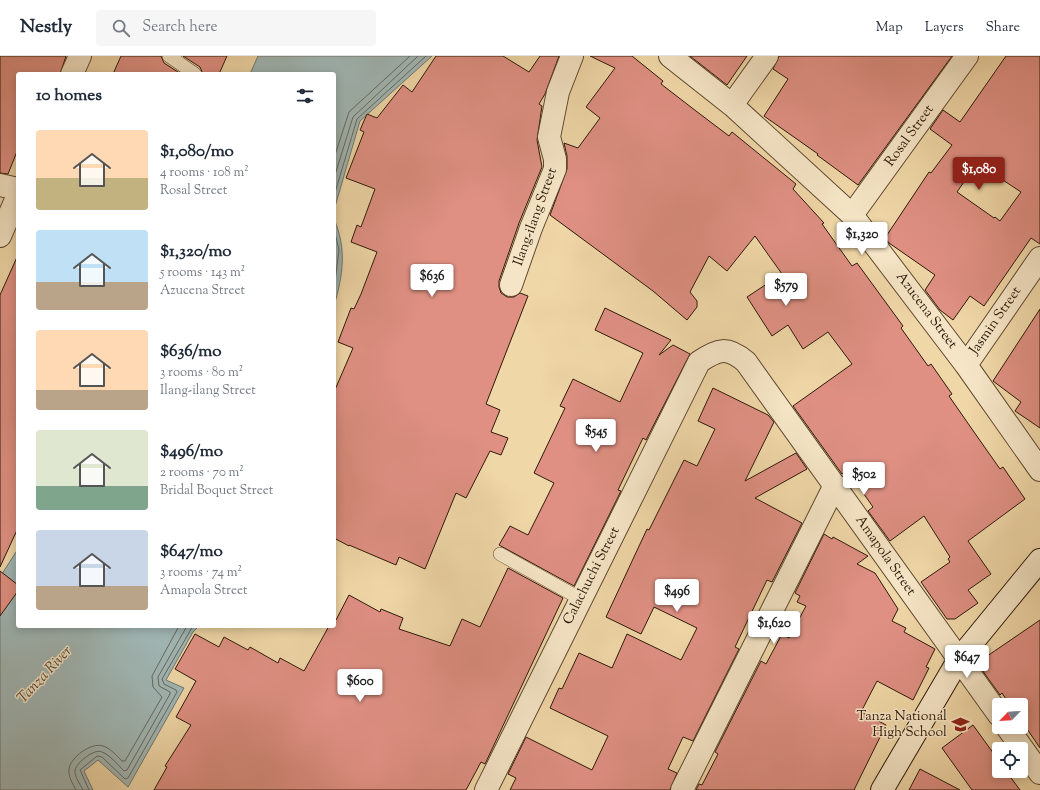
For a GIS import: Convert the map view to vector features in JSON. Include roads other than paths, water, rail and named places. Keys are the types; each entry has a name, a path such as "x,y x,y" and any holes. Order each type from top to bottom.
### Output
{"street":[{"path":"73,72 80,56"},
{"name":"Ilang-ilang Street","path":"512,285 531,228 555,169 555,159 549,137 558,92 572,56"},
{"name":"Azucena Street","path":"670,56 732,105 852,215 966,365 1040,470"},
{"path":"732,105 767,56"},
{"name":"Rosal Street","path":"852,215 967,56"},
{"path":"0,185 16,189"},
{"path":"0,236 16,200"},
{"name":"Jasmin Street","path":"966,365 1040,258"},
{"name":"Amapola Street","path":"699,362 711,354 723,350 736,353 746,362 992,705"},
{"name":"Calachuchi Street","path":"486,790 699,362"},
{"path":"682,790 835,485"},
{"path":"882,790 959,659 1040,560"},
{"path":"1012,734 1040,773"}],"lane":[{"path":"169,56 192,72"},
{"path":"500,554 581,599"}],"water":[{"path":"258,56 432,56 360,121 336,203 336,72 251,72"},
{"path":"336,224 341,241 342,252 340,284 336,299"},
{"name":"Tanza River","path":"16,552 16,628 197,628 193,632 166,680 184,688 128,787 98,760 84,771 93,790 0,790 0,577"}],"place":[{"name":"Tanza National High School","path":"960,725"}]}
